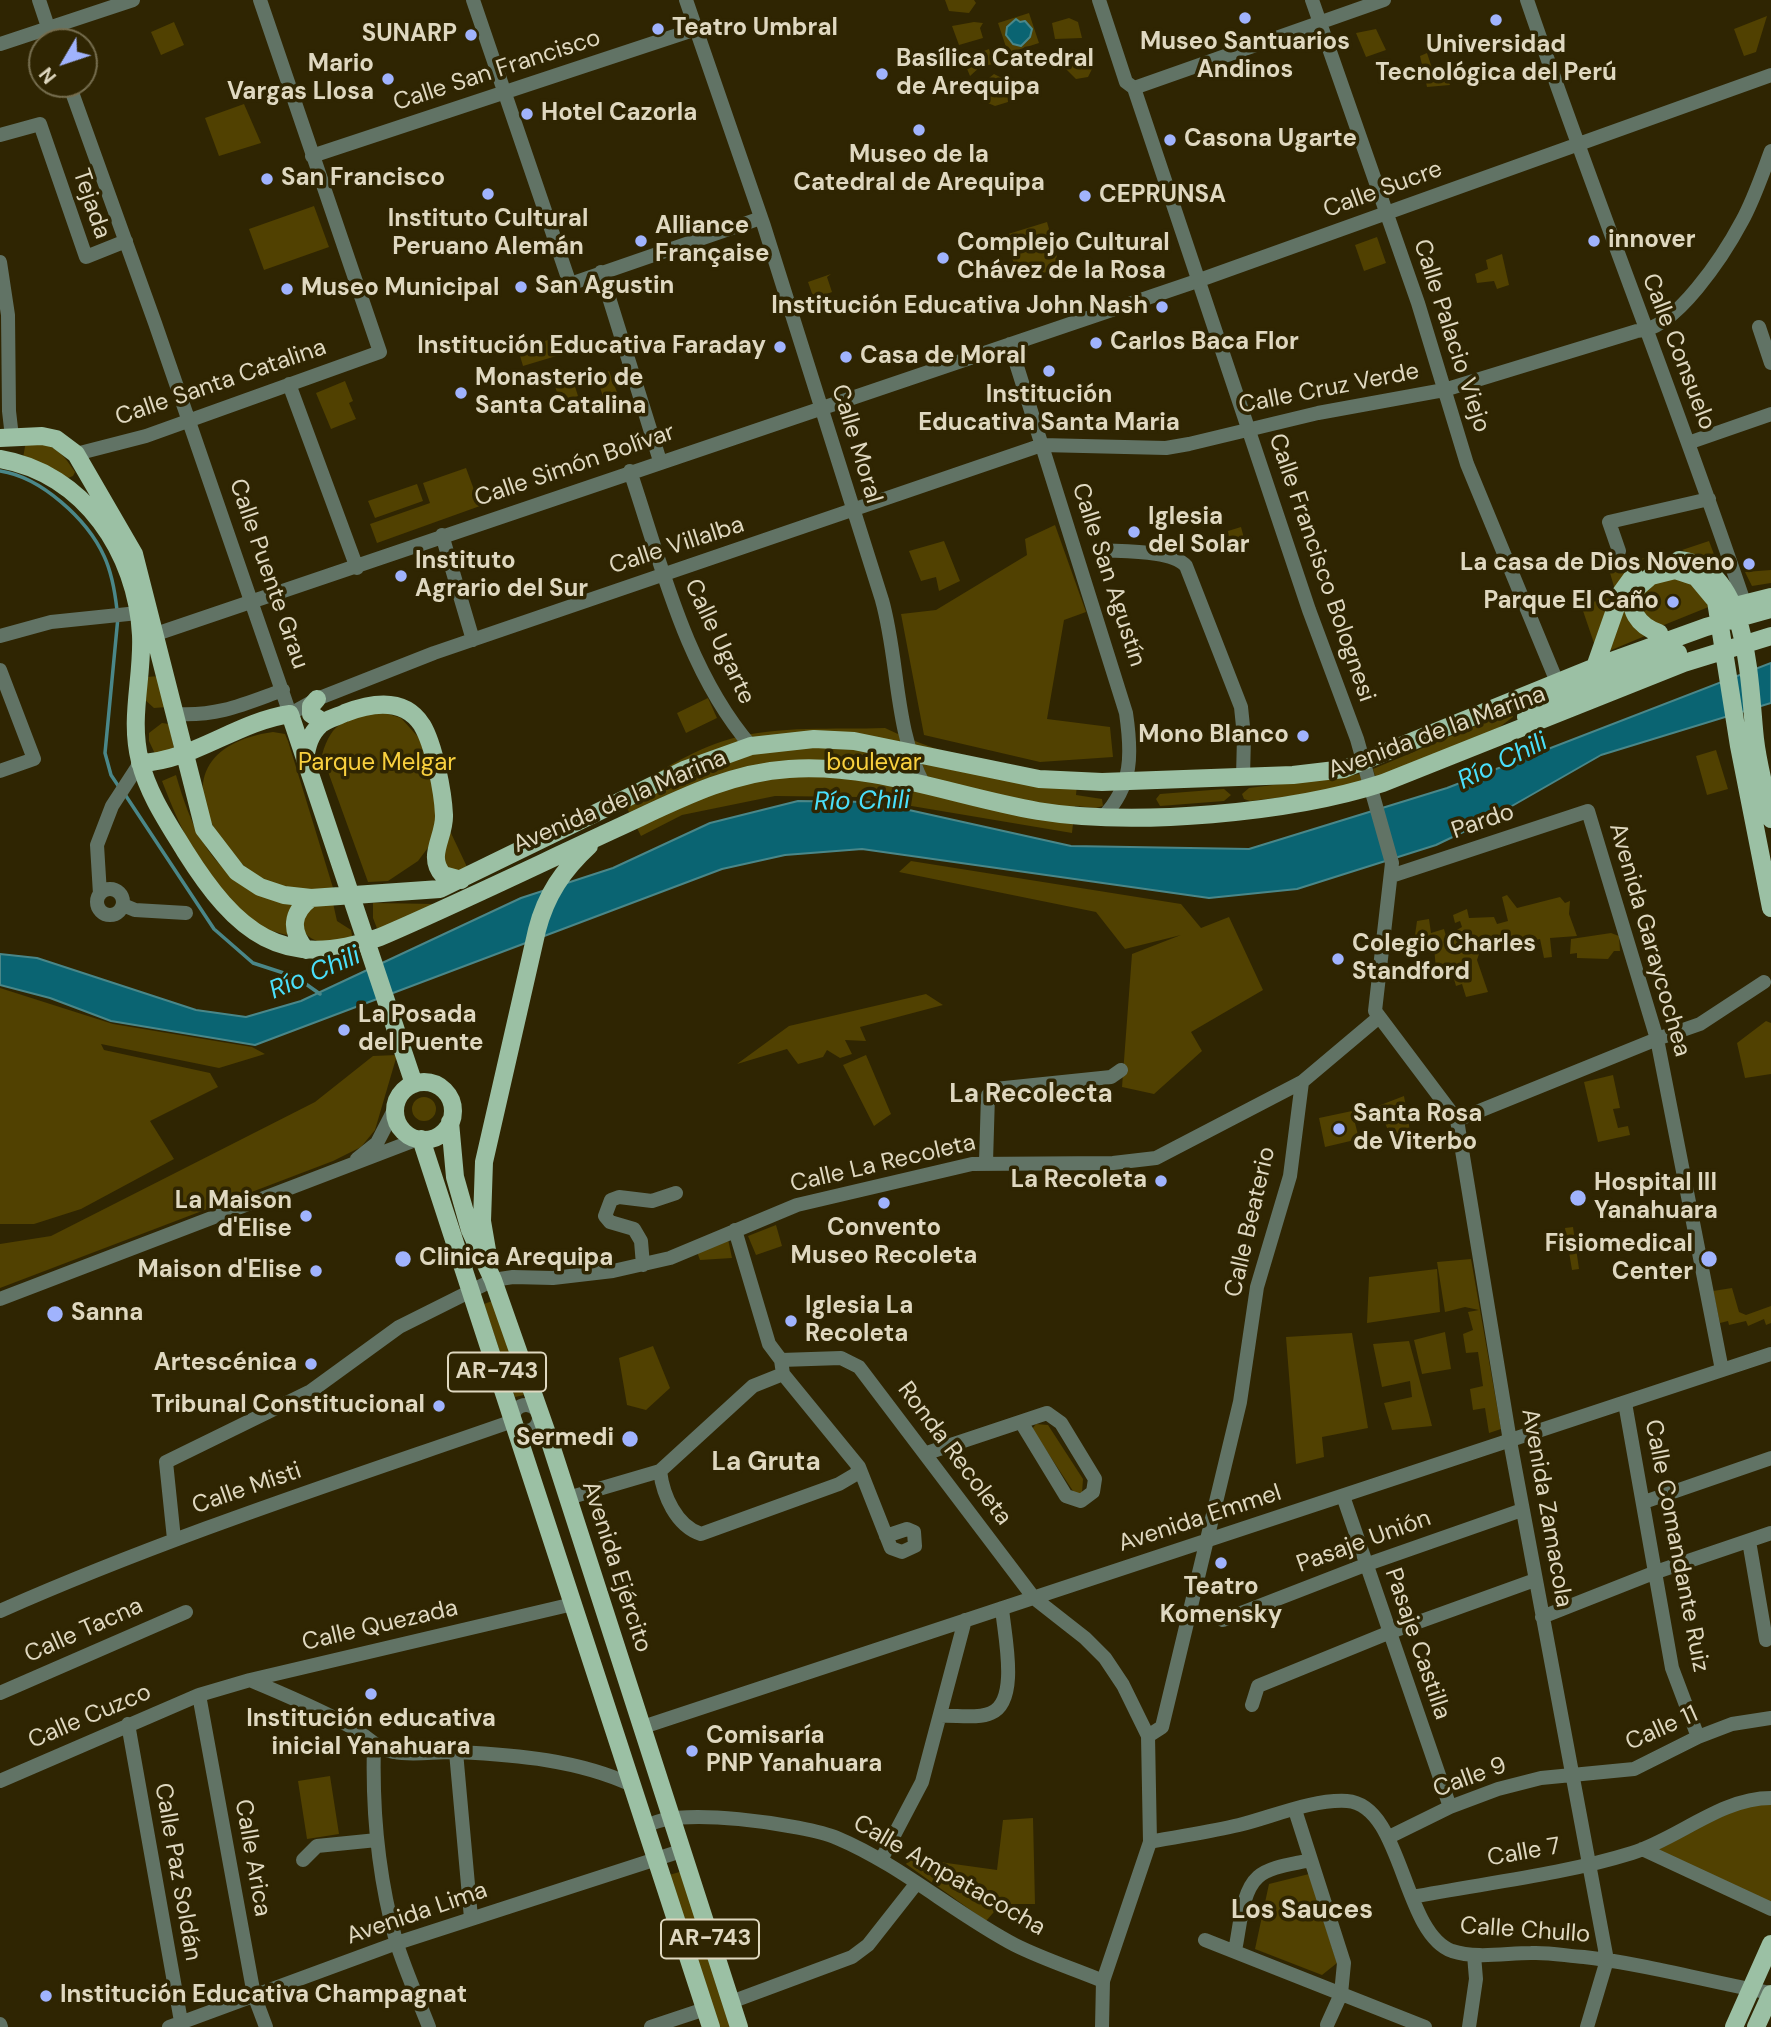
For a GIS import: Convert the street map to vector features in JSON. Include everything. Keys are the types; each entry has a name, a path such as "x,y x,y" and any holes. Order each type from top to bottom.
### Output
{"main road":[{"path":"6,437 56,439 76,454 125,534 133,571"},
{"path":"59,481 75,478 80,471 76,454"},
{"path":"0,458 29,466 59,481 75,493 102,521 133,571"},
{"path":"75,493 74,484 77,480 90,479"},
{"path":"1598,672 1614,615 1627,582 1643,568 1664,560 1675,560 1706,569 1720,580 1730,598 1751,680"},
{"path":"1684,663 1693,654 1693,646 1688,641 1665,637 1639,622 1632,604 1637,588 1651,576 1675,570 1696,577 1716,601 1729,678 1771,819"},
{"name":"Avenida de la Marina","path":"133,571 134,614 140,655 135,734 141,763 156,803 218,900 256,933 280,944 306,950 350,948 380,937 694,793 757,773 821,768 924,785 1040,811 1103,817 1232,811 1350,794 1493,741 1684,663 1771,636"},
{"name":"Avenida de la Marina","path":"133,571 156,634 177,713 192,790 204,829 237,872 260,887 284,895 311,898 428,892 461,880 684,770 751,746 814,739 881,745 1039,779 1158,781 1345,769 1557,682 1598,672 1665,637 1771,609"},
{"path":"1665,637 1744,602 1771,597"},
{"path":"1771,629 1754,650 1747,744 1771,908"},
{"path":"1493,741 1502,730 1568,694 1598,672 1696,649 1716,656 1729,678"},
{"path":"317,699 310,708 311,714 323,722"},
{"path":"305,759 312,736 323,722 378,704 400,708 417,718 429,741 443,807 444,824 435,853 436,865 443,876 461,880"},
{"path":"141,763 163,761 185,754 258,721 290,714"},
{"name":"Calle Puente Grau","path":"290,714 414,1084"},
{"path":"192,790 197,766 205,750 220,736"},
{"path":"877,776 888,762 881,745"},
{"path":"1232,811 1240,793 1237,778"},
{"path":"1156,815 1150,800 1152,788 1158,781"},
{"path":"493,1280 482,1220 484,1162 542,911 563,871 592,843 614,830"},
{"path":"306,950 294,929 295,917 301,906 311,898"},
{"name":"AR-743","path":"414,1084 427,1082 445,1091 453,1109 450,1122"},
{"path":"395,1108 402,1091 414,1084"},
{"name":"AR-743","path":"395,1108 399,1125 407,1134 420,1139 711,2027"},
{"path":"420,1139 436,1137 450,1122"},
{"name":"Avenida Ejército","path":"450,1122 461,1204 480,1255 493,1280 540,1414 739,2027"},
{"path":"573,1604 574,1598 583,1590 590,1590 600,1598"},
{"path":"1734,2027 1771,1944"},
{"path":"1760,2026 1771,1994"}],"street":[{"path":"39,0 48,27"},
{"path":"0,44 133,0"},
{"path":"260,0 312,156"},
{"path":"473,0 570,284 761,218"},
{"name":"Calle Moral","path":"686,0 761,218 887,617 910,751 924,785"},
{"name":"Calle Francisco Bolognesi","path":"1099,0 1126,82 1134,88 1197,281 1359,744 1392,869"},
{"name":"Calle Palacio Viejo","path":"1312,0 1387,212 1467,464 1557,682"},
{"path":"1134,88 1384,0"},
{"name":"Calle Consuelo","path":"1527,0 1576,143 1648,331 1744,602"},
{"name":"Calle San Francisco","path":"312,156 696,29"},
{"name":"Calle Sucre","path":"1010,344 1197,281 1771,75"},
{"name":"Calle Puente Grau","path":"74,98 290,714"},
{"name":"Tejada","path":"0,135 40,124 86,257 126,241"},
{"name":"Calle Cruz Verde","path":"1042,445 1166,448 1248,428 1444,390 1637,331 1648,331 1660,326 1690,296 1742,222 1771,152"},
{"name":"Calle Santa Catalina","path":"76,454 130,441 380,352 312,156"},
{"path":"0,262 8,314 4,407 6,437"},
{"path":"601,272 660,461"},
{"path":"1759,327 1771,363"},
{"name":"Calle Simón Bolívar","path":"156,634 357,568 442,535 1010,344"},
{"name":"Calle San Agustín","path":"1010,344 1120,688 1129,733 1129,765 1125,782 1118,801 1103,817"},
{"path":"289,384 357,568"},
{"path":"1688,443 1771,414"},
{"name":"Calle Villalba","path":"290,714 317,699 473,640 853,512 1042,445"},
{"name":"Calle Ugarte","path":"630,471 664,574 690,639 726,714 751,746"},
{"path":"1619,551 1609,522 1709,499"},
{"path":"442,535 473,640"},
{"path":"1097,550 1141,551 1174,558 1186,566 1241,707 1244,736 1237,778"},
{"path":"0,636 51,622 134,614"},
{"path":"0,670 5,698 34,759 0,771"},
{"path":"177,713 210,715 237,708 283,690"},
{"path":"141,763 115,801 97,845 99,907 105,913 114,914 123,905 135,910 186,913"},
{"name":"Pardo","path":"1392,869 1588,811"},
{"name":"Avenida Garaycochea","path":"1588,811 1657,1040 1723,1370"},
{"path":"1302,1082 1378,1018 1375,1011 1376,985 1392,869"},
{"path":"1457,1120 1700,1024 1764,982"},
{"name":"Avenida Zamacola","path":"1378,1018 1457,1120 1522,1510 1607,1960 1587,2027"},
{"path":"986,1162 988,1095 995,1089 1111,1077 1121,1070"},
{"name":"Calle La Recoleta","path":"174,1539 166,1462 312,1391 399,1327 493,1280 553,1278 643,1265 670,1258 797,1205 986,1162 1113,1163 1156,1158 1302,1082"},
{"name":"Calle Beaterio","path":"1148,1736 1162,1727 1240,1402 1257,1287 1290,1175 1302,1082"},
{"path":"343,1168 377,1143 395,1108"},
{"path":"0,1299 420,1139"},
{"path":"643,1265 640,1241 634,1229 610,1222 605,1216 607,1206 619,1197 652,1201 676,1193"},
{"path":"735,1230 769,1344 782,1367 859,1467 886,1536"},
{"name":"Avenida Emmel","path":"643,1727 1771,1354"},
{"name":"Ronda Recoleta","path":"782,1367 850,1360 859,1367 927,1453 1034,1598 1085,1638 1105,1658 1124,1685 1148,1736"},
{"path":"568,1498 660,1471 753,1386 782,1367"},
{"name":"Calle Comandante Ruiz","path":"1625,1403 1672,1668 1698,1737"},
{"path":"927,1453 1046,1413 1061,1423 1095,1479 1093,1492 1081,1501 1066,1496 1021,1422"},
{"name":"Calle Misti","path":"0,1611 97,1568 174,1539 513,1421 517,1427 530,1430 536,1427 540,1414"},
{"path":"1644,1502 1771,1458"},
{"path":"660,1471 662,1486 671,1507 683,1523 701,1534 839,1484 856,1474 859,1467"},
{"name":"Pasaje Castilla","path":"1343,1496 1450,1807"},
{"name":"Pasaje Unión","path":"1223,1620 1365,1565 1522,1510"},
{"path":"1542,1617 1656,1572 1771,1533"},
{"path":"1749,1541 1766,1640"},
{"path":"1252,1705 1258,1686 1388,1633 1535,1580"},
{"name":"Calle Quezada","path":"199,1695 250,1680 573,1604"},
{"path":"941,1716 991,1714 1004,1704 1009,1685 1002,1608"},
{"name":"Calle Tacna","path":"0,1693 186,1612"},
{"path":"881,1860 922,1782 965,1620"},
{"path":"250,1680 354,1728 374,1744 395,1753 456,1752 528,1757 572,1766 632,1785"},
{"name":"Calle Cuzco","path":"1,1778 199,1695"},
{"name":"Calle Arica","path":"199,1695 254,1995 266,2027"},
{"name":"Calle 11","path":"1571,1774 1633,1769 1698,1737 1732,1724 1771,1718"},
{"name":"Calle Paz Soldán","path":"128,1724 177,2026"},
{"path":"1102,2027 1103,1981 1150,1842 1148,1736"},
{"path":"374,1744 373,1796 377,1840 397,1943 429,2027"},
{"path":"456,1752 471,1918"},
{"name":"Calle 9","path":"1389,1837 1450,1807 1498,1789 1571,1774"},
{"name":"Calle 7","path":"1412,1897 1588,1865 1643,1849 1733,1805 1754,1798 1771,1798"},
{"name":"Calle Chullo","path":"1150,1842 1237,1825 1295,1810 1345,1801 1356,1803 1389,1837 1412,1897 1432,1936 1441,1945 1474,1955 1535,1952 1607,1960 1771,1994"},
{"path":"1295,1810 1331,1915 1344,1963 1345,1979 1341,1994 1327,2025"},
{"name":"Calle Ampatacocha","path":"646,1828 658,1820 671,1818 730,1818 835,1837 881,1860 1015,1945 1103,1981"},
{"path":"303,1860 317,1846 377,1840"},
{"path":"1643,1849 1771,1909"},
{"name":"Avenida Lima","path":"177,2026 397,1943 681,1851"},
{"path":"1235,1950 1250,1889 1257,1878 1266,1872 1310,1860"},
{"path":"731,2001 852,1957 868,1945 916,1884"},
{"path":"1205,1940 1425,2027"},
{"path":"1469,2027 1476,1979 1474,1955"},
{"path":"651,2027 705,2009"}],"green space":[{"path":"945,0 974,0 976,3 969,13 949,11"},
{"path":"1029,13 1039,43 1008,53 998,23"},
{"path":"1767,16 1756,52 1744,56 1734,29"},
{"path":"1069,18 1078,22 1082,38 1055,39 1052,23"},
{"path":"174,22 184,45 161,55 151,32"},
{"path":"983,23 980,28 983,38 959,45 952,26"},
{"path":"1376,29 1386,50 1366,57 1356,33"},
{"path":"989,49 993,64 980,67 970,76 963,59"},
{"path":"1087,51 1093,67 1088,77 1076,79 1062,65 1066,54"},
{"path":"1427,53 1432,68 1443,66 1450,85 1427,87 1420,56"},
{"path":"994,74 1006,80 1008,102 995,106 983,101 978,87"},
{"path":"244,104 261,143 219,156 205,118"},
{"name":"San Francisco","path":"314,206 329,247 264,270 249,229"},
{"path":"1047,222 1060,268 1019,280 1005,235"},
{"path":"1377,237 1386,263 1364,271 1355,245"},
{"path":"1502,254 1509,285 1497,289 1494,281 1477,283 1475,274 1488,269 1486,260"},
{"path":"831,274 827,277 832,292 814,299 808,282"},
{"path":"558,337 563,354 523,366 518,349"},
{"path":"609,371 621,403 607,408 596,376"},
{"path":"572,377 578,396 560,402 554,383"},
{"path":"345,381 353,401 349,403 356,419 331,429 316,393"},
{"path":"26,441 55,449 75,472 73,476 68,478 23,458"},
{"path":"466,468 480,506 377,543 370,524 430,503 423,483"},
{"path":"417,484 423,501 375,518 368,501"},
{"path":"1055,525 1086,612 1064,620 1047,719 1110,727 1113,757 1040,762 924,735 901,614 936,610 1027,555 1025,539"},
{"path":"1241,527 1244,538 1251,544 1212,550 1210,544 1229,538 1228,531"},
{"path":"944,541 960,581 939,591 936,577 921,581 909,551"},
{"path":"1709,541 1718,565 1682,550"},
{"path":"1645,558 1632,566 1615,590 1608,566"},
{"path":"1771,570 1771,583 1752,586 1745,572"},
{"name":"Parque El Caño","path":"1685,578 1711,606 1659,627 1650,626 1637,599 1655,579"},
{"path":"1612,597 1596,649 1581,605"},
{"path":"1623,600 1645,636 1609,651"},
{"path":"159,676 167,707 154,708 144,699 147,677"},
{"path":"708,698 717,718 686,733 677,713"},
{"name":"Parque Melgar","path":"379,711 401,718 420,739 438,808 433,841 418,861 388,881 368,882 322,755 330,735 342,723"},
{"path":"1511,711 1513,717 1481,741 1376,779 1373,769"},
{"path":"162,723 169,724 175,754 156,756 149,741 149,733"},
{"name":"boulevar","path":"885,728 931,747 979,762 1028,771 1078,774 1076,795 1102,799 1103,806 1075,806 1072,833 858,797 775,796 682,815 641,836 620,794 687,756 730,739 787,730"},
{"path":"273,732 285,734 288,741 334,891 287,888 260,878 234,856 210,819 204,800 203,783 208,768 217,755 250,737"},
{"path":"1716,750 1728,789 1707,795 1696,756"},
{"path":"1360,774 1363,783 1316,793 1250,801 1244,799 1242,794 1249,788"},
{"path":"176,775 192,822 215,858 247,886 293,905 287,935 256,925 225,898 211,880 178,820 162,781"},
{"path":"1224,789 1231,795 1224,801 1160,806 1156,799 1160,794"},
{"path":"450,831 468,869 449,874 442,854"},
{"path":"911,861 1181,904 1201,928 1229,917 1263,990 1191,1032 1202,1051 1154,1094 1122,1087 1132,954 1181,935 1125,949 1096,912 899,872"},
{"path":"1507,895 1517,908 1560,897 1565,903 1570,901 1569,914 1577,936 1550,938 1552,957 1544,958 1540,939 1480,951 1477,960 1488,992 1466,997 1462,984 1456,986 1450,965 1436,969 1434,947 1418,950 1416,956 1413,956 1412,945 1408,945 1409,935 1415,935 1417,921 1429,919 1431,933 1444,929 1446,936 1462,927 1460,921 1455,923 1453,915 1467,909 1469,918 1494,917 1497,924 1508,921 1502,897"},
{"path":"311,903 333,903 337,921 351,930 353,941 324,943 306,934 300,928"},
{"path":"373,903 436,904 378,931 373,918"},
{"path":"1611,933 1619,936 1620,951 1614,951 1608,959 1577,958 1577,953 1570,954 1571,939"},
{"path":"0,988 113,1024 252,1047 265,1054 219,1068 101,1044 104,1050 210,1073 218,1087 150,1121 174,1159 81,1209 34,1224 0,1224"},
{"path":"926,994 943,1005 860,1027 866,1041 845,1040 852,1054 840,1058 827,1050 823,1057 798,1064 787,1049 737,1064 789,1026"},
{"path":"1766,1021 1771,1023 1771,1074 1745,1078 1737,1043"},
{"path":"397,1055 375,1130 361,1147 333,1161 0,1288 0,1244 51,1236 315,1102 373,1056"},
{"path":"866,1055 891,1114 874,1126 843,1065"},
{"path":"1613,1075 1620,1108 1613,1109 1618,1128 1628,1126 1630,1135 1598,1142 1584,1082"},
{"path":"1404,1096 1410,1131 1390,1135 1378,1106"},
{"path":"424,1097 433,1100 436,1109 433,1118 424,1121 415,1118 412,1109 415,1100"},
{"name":"Santa Rosa de Viterbo","path":"1352,1111 1359,1139 1325,1147 1319,1118"},
{"path":"776,1225 782,1246 756,1255 748,1236"},
{"path":"1573,1227 1579,1269 1572,1270 1565,1228"},
{"path":"728,1239 732,1258 700,1260 697,1252"},
{"path":"1471,1259 1501,1429 1489,1433 1485,1408 1473,1410 1470,1389 1483,1386 1478,1352 1466,1353 1463,1334 1473,1330 1468,1312 1479,1310 1465,1307 1445,1312 1437,1262"},
{"path":"1437,1269 1440,1312 1367,1323 1369,1277"},
{"path":"1732,1288 1739,1312 1746,1315 1771,1306 1771,1323 1766,1325 1764,1319 1748,1326 1746,1321 1729,1325 1728,1321 1720,1323 1713,1291"},
{"path":"492,1301 524,1395 515,1397 484,1304"},
{"path":"1445,1332 1451,1369 1422,1374 1414,1340"},
{"path":"1352,1333 1368,1428 1322,1437 1324,1457 1296,1464 1286,1337"},
{"path":"1409,1341 1432,1426 1392,1430 1384,1403 1412,1397 1410,1381 1382,1387 1373,1344"},
{"path":"653,1346 670,1388 646,1410 627,1405 619,1358"},
{"path":"1036,1424 1048,1425 1083,1479 1082,1493 1075,1494 1032,1429"},
{"path":"330,1776 339,1834 307,1839 298,1781"},
{"path":"1746,1805 1771,1805 1771,1903 1653,1849"},
{"path":"1033,1818 1035,1904 1001,1904 986,1921 906,1864 911,1858 997,1870 1003,1820"},
{"path":"683,1871 734,2027 718,2027 669,1875"},
{"path":"1309,1874 1337,1963 1322,1975 1255,1949 1269,1884"}],"water":[{"path":"1016,19 1025,21 1032,29 1030,37 1021,46 1013,44 1006,35 1007,27"},
{"name":"Río Chili","path":"1771,663 1771,703 1601,755 1484,822 1436,845 1297,889 1209,898 862,849 785,855 722,869 255,1045 111,1021 50,998 0,985 0,954 37,958 196,1010 246,1017 301,1001 521,898 613,868 710,823 798,801 873,802 1071,846 1249,849 1447,788"}],"waterway":[{"path":"0,471 16,475 46,491 74,514 86,528 107,562 117,610"},
{"path":"118,617 105,753 111,775 119,787"},
{"name":"Río Chili","path":"124,793 214,929 253,963 296,977 320,994"}],"place":[{"name":"Museo Santuarios Andinos","path":"1245,18"},
{"name":"Universidad Tecnológica del Perú","path":"1496,20"},
{"name":"Teatro Umbral","path":"658,29"},
{"name":"SUNARP","path":"471,35"},
{"name":"Basílica Catedral de Arequipa","path":"882,74"},
{"name":"Mario Vargas Llosa","path":"388,79"},
{"name":"Hotel Cazorla","path":"527,114"},
{"name":"Museo de la Catedral de Arequipa","path":"919,130"},
{"name":"Casona Ugarte","path":"1170,140"},
{"name":"San Francisco","path":"267,179"},
{"name":"Instituto Cultural Peruano Alemán","path":"488,194"},
{"name":"CEPRUNSA","path":"1085,196"},
{"name":"Alliance Française","path":"641,241"},
{"name":"innover","path":"1594,241"},
{"name":"Complejo Cultural Chávez de la Rosa","path":"943,258"},
{"name":"San Agustin","path":"521,287"},
{"name":"Museo Municipal","path":"287,289"},
{"name":"Institución Educativa John Nash","path":"1162,307"},
{"name":"Carlos Baca Flor","path":"1096,343"},
{"name":"Institución Educativa Faraday","path":"780,347"},
{"name":"Casa de Moral","path":"846,357"},
{"name":"Institución Educativa Santa Maria","path":"1049,371"},
{"name":"Monasterio de Santa Catalina","path":"461,393"},
{"name":"Iglesia del Solar","path":"1134,532"},
{"name":"La casa de Dios Noveno","path":"1749,564"},
{"name":"Instituto Agrario del Sur","path":"401,576"},
{"name":"Parque El Caño","path":"1673,602"},
{"name":"Mono Blanco","path":"1303,736"},
{"name":"Colegio Charles Standford","path":"1338,959"},
{"name":"La Posada del Puente","path":"344,1030"},
{"name":"Santa Rosa de Viterbo","path":"1339,1129"},
{"name":"La Recoleta","path":"1161,1181"},
{"name":"Hospital III Yanahuara","path":"1578,1198"},
{"name":"Convento Museo Recoleta","path":"884,1203"},
{"name":"La Maison d'Elise","path":"306,1216"},
{"name":"Clinica Arequipa","path":"403,1259"},
{"name":"Fisiomedical Center","path":"1709,1259"},
{"name":"Maison d'Elise","path":"316,1271"},
{"name":"Sanna","path":"55,1314"},
{"name":"Iglesia La Recoleta","path":"791,1321"},
{"name":"Artescénica","path":"311,1364"},
{"name":"Tribunal Constitucional","path":"439,1406"},
{"name":"Sermedi","path":"630,1439"},
{"name":"Teatro Komensky","path":"1221,1563"},
{"name":"Institución educativa inicial Yanahuara","path":"371,1694"},
{"name":"Comisaría PNP Yanahuara","path":"692,1751"},
{"name":"Institución Educativa Champagnat","path":"46,1996"}],"district":[{"name":"La Recolecta","path":"1031,1095"},
{"name":"La Gruta","path":"766,1463"},
{"name":"Los Sauces","path":"1302,1911"}]}
